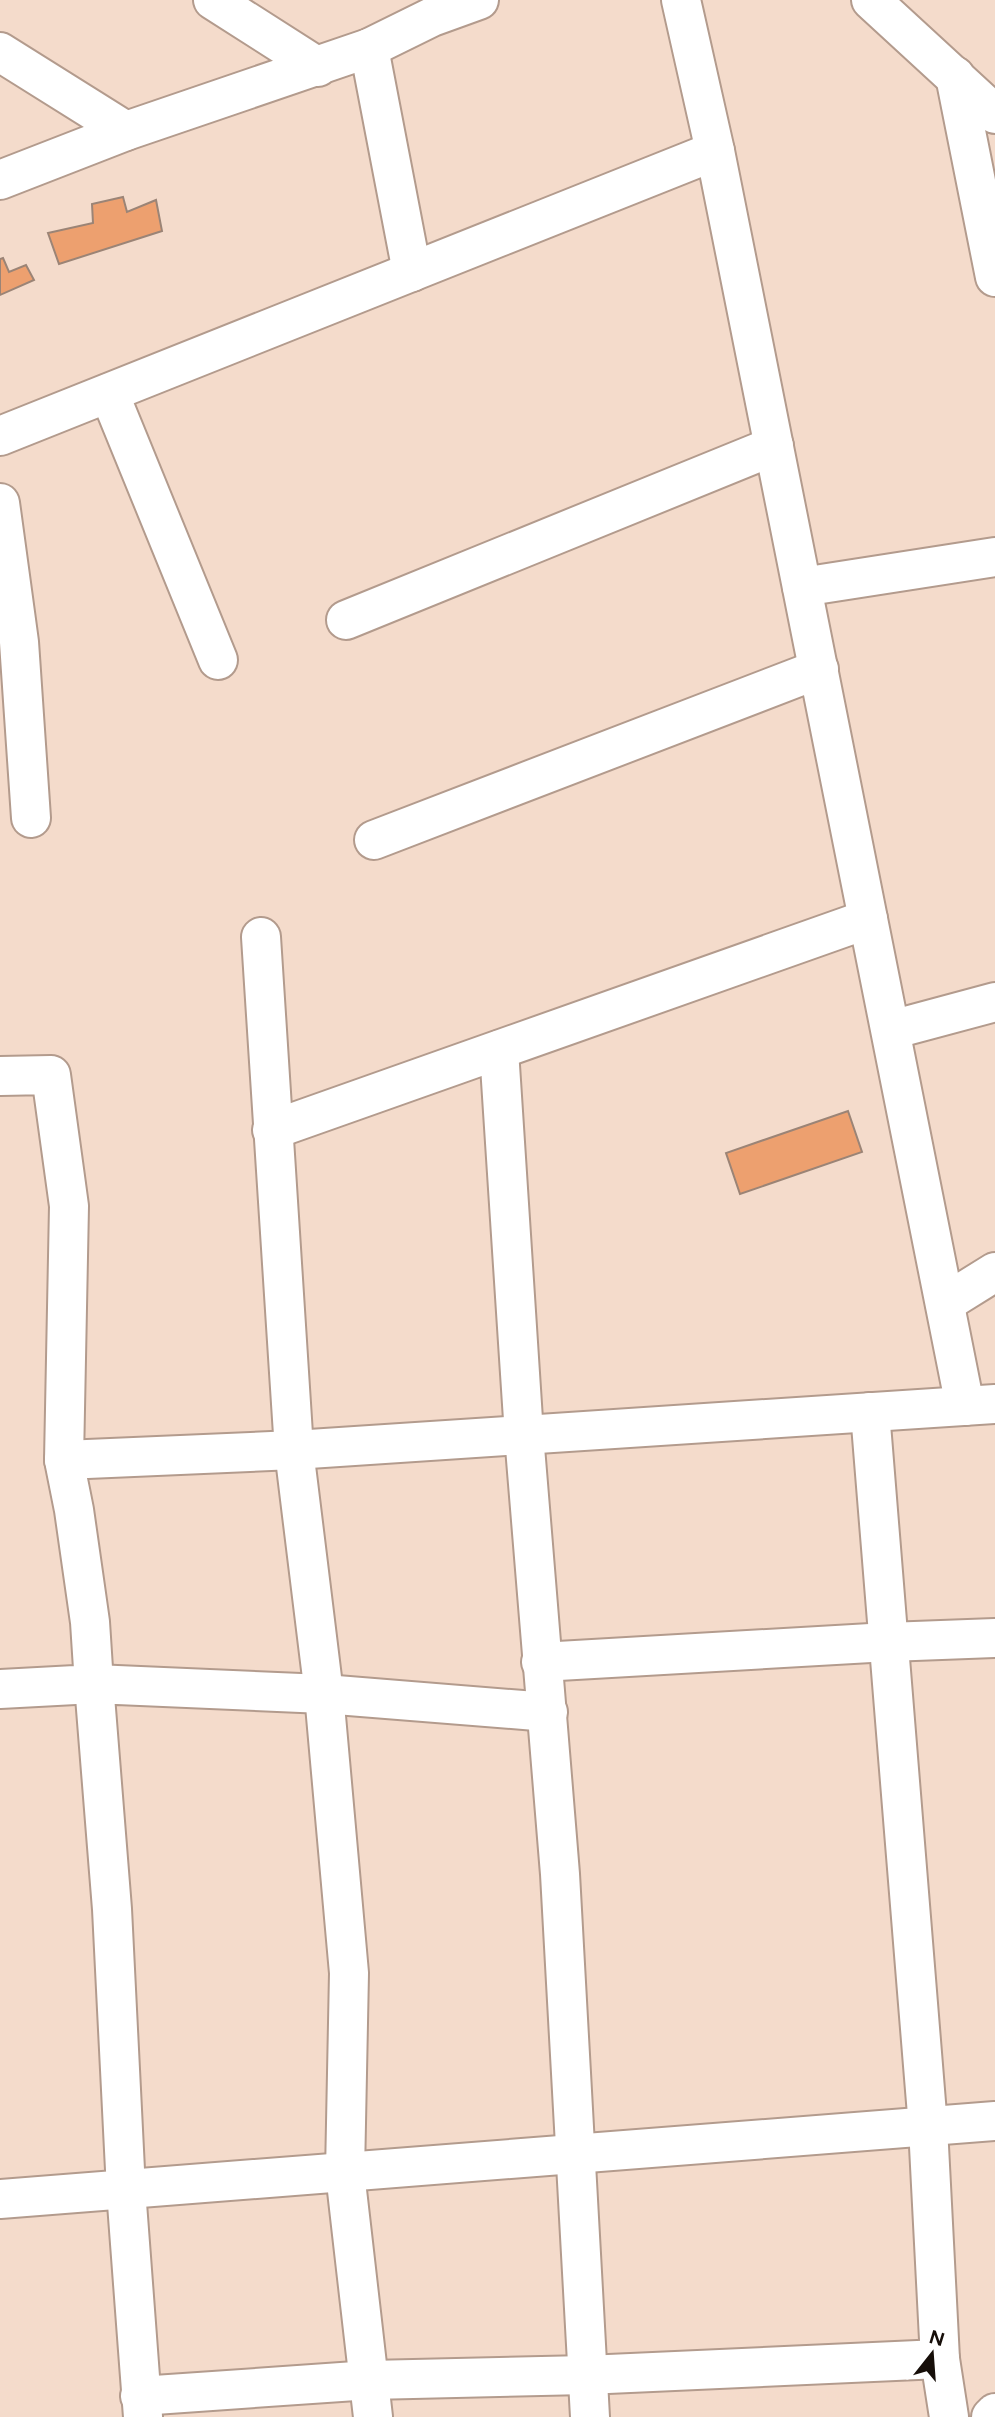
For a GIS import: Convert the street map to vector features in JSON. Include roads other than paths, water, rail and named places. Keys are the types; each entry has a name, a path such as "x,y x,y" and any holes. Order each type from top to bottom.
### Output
{"street":[{"path":"213,0 318,67"},
{"path":"0,180 126,131 369,48 432,17 479,0"},
{"path":"64,1460 294,1450 980,1405 945,1303 715,151 681,0"},
{"path":"871,0 995,114"},
{"path":"369,48 412,272"},
{"path":"0,52 126,131"},
{"path":"956,76 995,277"},
{"path":"0,436 715,151"},
{"path":"109,393 218,660"},
{"path":"346,620 774,446"},
{"path":"0,503 19,642 31,818"},
{"path":"802,587 995,557"},
{"path":"374,840 818,669"},
{"path":"272,1130 868,919"},
{"path":"261,937 294,1450 324,1694 349,1973 345,2173 371,2398"},
{"path":"891,1030 995,1002"},
{"path":"499,1050 524,1435 541,1662 548,1712 577,2154 590,2417"},
{"path":"0,1076 51,1075 69,1206 64,1460 90,1622 112,1909 126,2190 141,2406 371,2398 586,2375 940,2359"},
{"path":"945,1303 995,1272"},
{"path":"870,1412 928,2127 940,2359 948,2417"},
{"path":"541,1662 995,1638"},
{"path":"0,1689 94,1684 324,1694 548,1712"},
{"path":"0,2199 995,2121"},
{"path":"991,2417 995,2413"}]}
